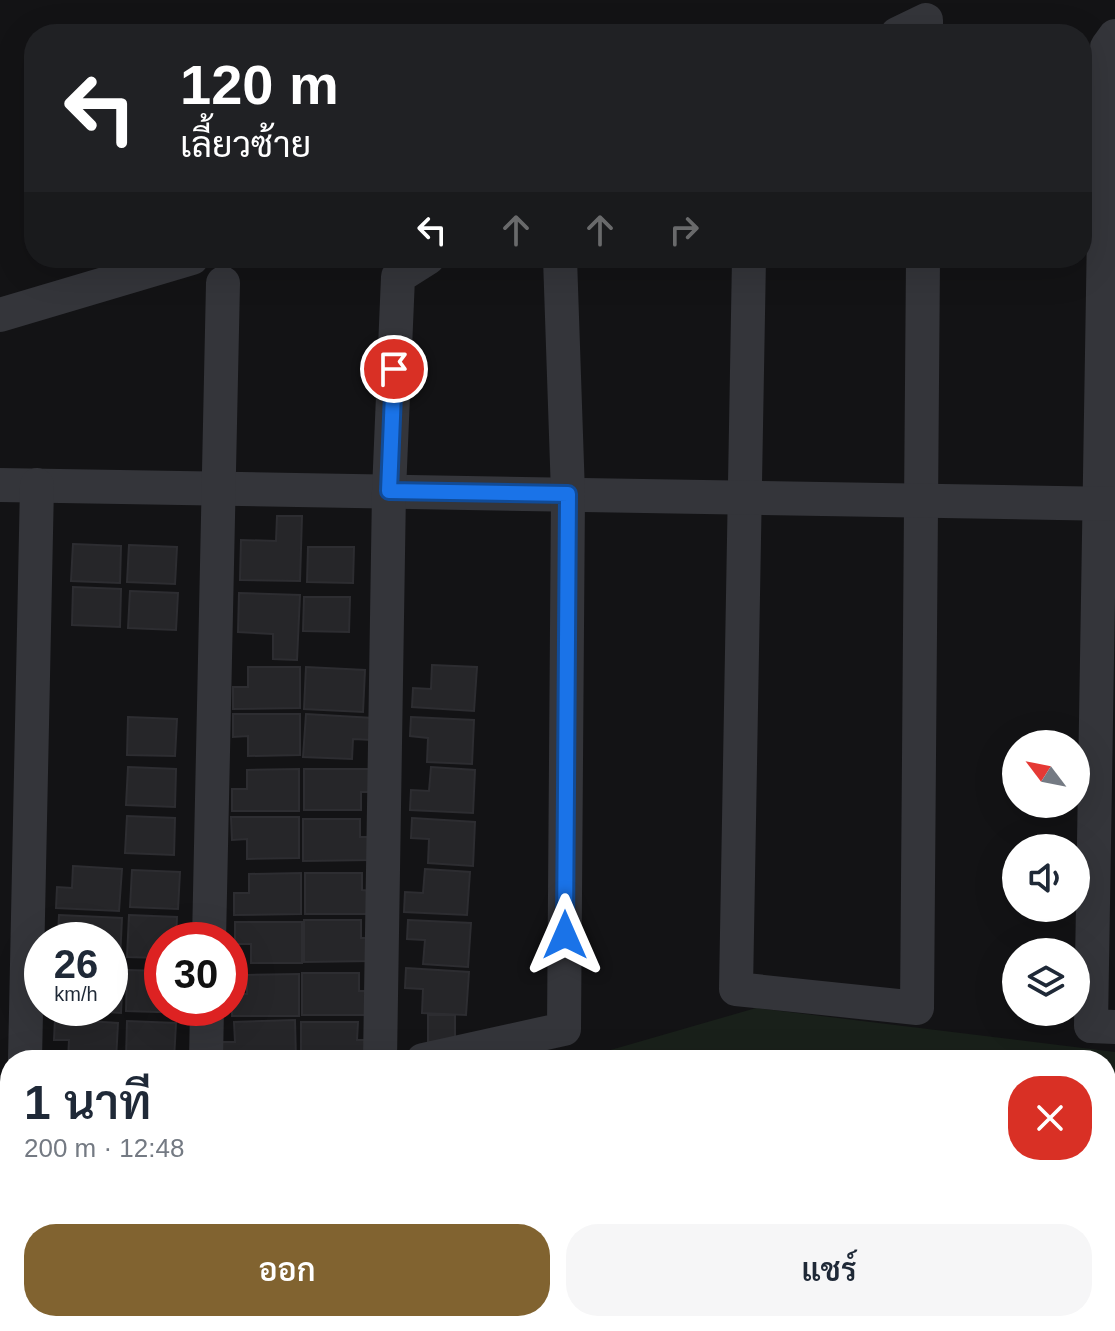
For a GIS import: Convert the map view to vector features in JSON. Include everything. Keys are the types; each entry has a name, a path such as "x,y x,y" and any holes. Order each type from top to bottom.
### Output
{"street":[{"path":"1115,36 1107,47 1106,504 1091,1026 1115,1027"},
{"path":"0,315 158,268"},
{"path":"380,1050 389,491 398,277 412,268"},
{"path":"468,1050 564,1029 568,494 560,268"},
{"path":"749,268 736,989 917,1008 923,268"},
{"path":"209,922 223,283"},
{"path":"0,485 1106,504"},
{"path":"25,1050 37,485"},
{"path":"206,1050 207,1026"}],"shaded area":[{"path":"756,1008 1099,1050 611,1050"}],"building":[{"path":"277,516 302,516 300,581 240,580 241,540 276,541"},
{"path":"73,544 121,546 120,583 71,581"},
{"path":"129,545 177,547 175,584 127,582"},
{"path":"308,547 354,547 353,583 307,582"},
{"path":"73,587 121,589 120,627 72,625"},
{"path":"130,591 178,593 176,630 128,628"},
{"path":"239,593 300,595 297,660 273,659 273,634 238,632"},
{"path":"304,597 350,597 349,632 303,631"},
{"path":"432,665 477,667 474,711 412,707 413,688 431,689"},
{"path":"248,667 300,667 300,708 233,709 233,687 248,687"},
{"path":"306,667 365,670 363,712 304,709"},
{"path":"233,714 300,714 300,755 248,756 248,736 233,737"},
{"path":"306,714 373,718 372,740 353,739 352,759 303,757"},
{"path":"128,717 177,719 175,756 127,755"},
{"path":"411,717 474,720 472,764 427,762 428,738 410,736"},
{"path":"128,767 176,769 175,807 126,805"},
{"path":"431,767 475,770 473,813 410,810 411,790 429,791"},
{"path":"299,769 299,811 232,811 232,789 247,789 247,770"},
{"path":"304,769 372,769 372,792 361,792 361,810 304,810"},
{"path":"127,816 175,818 174,855 125,853"},
{"path":"231,817 299,817 299,858 247,859 247,839 232,840"},
{"path":"412,818 475,822 473,866 428,863 429,839 411,838"},
{"path":"303,819 360,819 360,837 371,837 371,860 303,861"},
{"path":"73,866 122,869 119,911 56,908 57,887 72,888"},
{"path":"425,869 470,872 467,915 404,912 405,892 423,893"},
{"path":"132,870 180,872 178,909 130,907"},
{"path":"301,873 301,914 234,915 234,893 249,893 249,874"},
{"path":"305,873 362,873 362,890 372,891 373,914 305,914"},
{"path":"59,915 122,918 122,922 59,922"},
{"path":"129,915 177,917 177,922 144,922 144,957 128,957"},
{"path":"304,920 361,920 361,938 372,938 372,961 304,962"},
{"path":"408,920 471,923 468,967 423,964 425,940 407,939"},
{"path":"248,922 302,922 302,963 251,963 251,944 248,944"},
{"path":"406,968 469,972 466,1015 422,1013 423,989 405,988"},
{"path":"128,970 144,970 144,1012 128,1011"},
{"path":"302,973 359,973 359,991 370,991 370,1015 302,1015"},
{"path":"299,974 299,1016 248,1016 248,975"},
{"path":"428,1015 455,1015 455,1042 428,1042"},
{"path":"295,1020 296,1050 219,1050 219,1042 235,1042 234,1026 248,1026 248,1022"},
{"path":"128,1021 144,1022 144,1026 176,1026 175,1050 126,1050"},
{"path":"301,1022 358,1022 357,1040 368,1040 368,1050 301,1050"},
{"path":"55,1026 118,1026 117,1050 68,1050 69,1040 54,1040"}],"route":[{"path":"394,369 389,491 568,494 565,935"}]}
